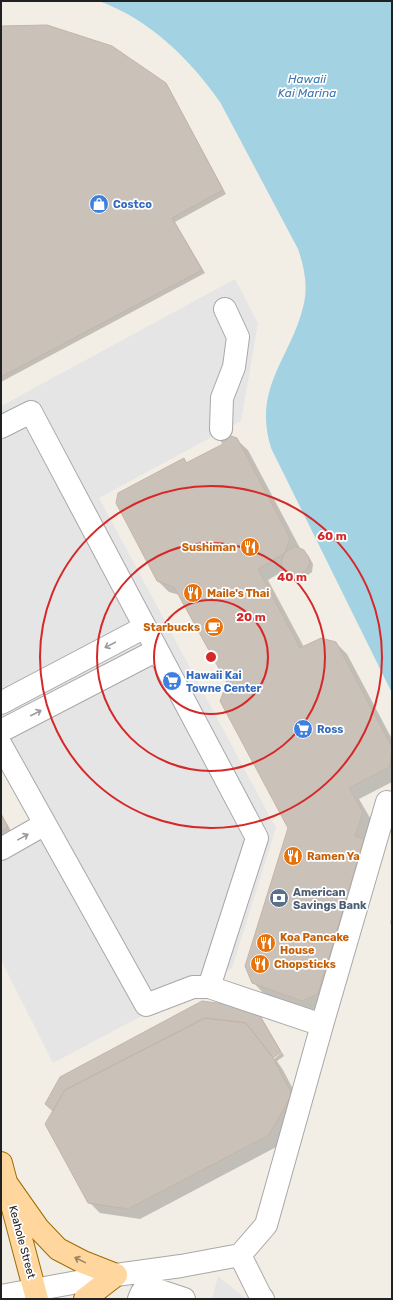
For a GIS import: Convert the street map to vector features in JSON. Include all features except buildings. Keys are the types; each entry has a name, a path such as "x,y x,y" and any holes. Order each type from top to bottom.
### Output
{"main road":[{"name":"Keahole Street","path":"1,1163 36,1295"},
{"path":"1,1206 7,1184"},
{"path":"7,1184 38,1228 58,1249 83,1262 116,1275"},
{"path":"85,1299 116,1275"}],"lane":[{"path":"221,428 222,398 234,367 238,337 225,309"},
{"path":"1,427 31,412 256,838 209,987"},
{"path":"1,703 145,627"},
{"path":"1,731 157,650"},
{"path":"4,759 45,824 146,1005 192,987 209,987 322,1025"},
{"path":"1,1296 36,1295 116,1275 240,1256 266,1225 387,802"},
{"path":"1,849 45,824"},
{"path":"240,1256 263,1299"},
{"path":"139,1299 142,1292 151,1288 182,1299 184,1279 181,1266"}],"shaded area":[{"path":"235,279 258,323 241,421 99,498 276,828 232,968 53,1063 1,960 1,854 50,826 1,743 1,406"},
{"path":"218,1276 246,1299 212,1299"}],"water":[{"name":"Hawaii Kai Marina","path":"99,1 392,1 392,693 271,448 266,426 266,407 270,389 291,340 304,303 306,289 305,276 298,249 220,102 208,86 182,56 152,30 118,9"}],"place":[{"name":"Costco","path":"99,204"},
{"name":"Sushiman","path":"250,547"},
{"name":"Maile's Thai","path":"193,593"},
{"name":"Starbucks","path":"214,627"},
{"name":"Hawaii Kai Towne Center","path":"172,681"},
{"name":"Ross","path":"303,729"},
{"name":"Ramen Ya","path":"293,856"},
{"name":"American Savings Bank","path":"279,898"},
{"name":"Koa Pancake House","path":"266,943"},
{"name":"Chopsticks","path":"260,964"}]}
